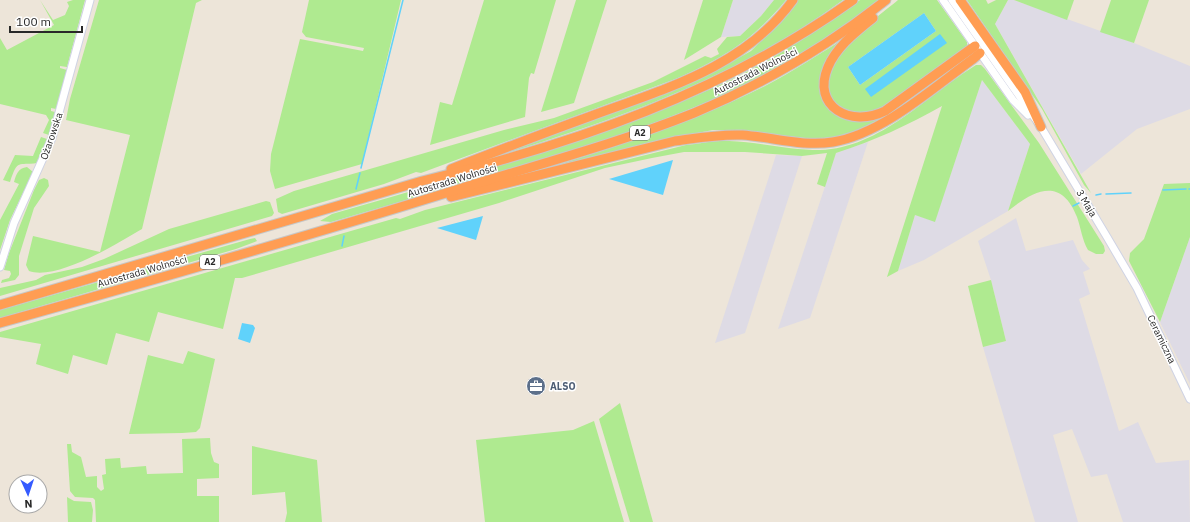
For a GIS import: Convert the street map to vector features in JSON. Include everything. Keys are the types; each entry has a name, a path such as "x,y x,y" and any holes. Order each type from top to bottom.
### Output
{"highway":[{"path":"422,181 711,69 728,60 758,38 773,24 793,0"},
{"name":"Autostrada Wolności","path":"0,305 422,181 477,168 577,137 679,98 732,74 784,46 853,0"},
{"name":"Autostrada Wolności","path":"0,323 393,210 636,134 705,108 750,87 798,61 841,34 886,0"},
{"path":"890,0 835,53 827,69 825,79 826,93 830,103 840,112 854,118 877,115 979,48"},
{"path":"960,0 1025,92 1041,127"},
{"path":"393,210 690,139 726,134 814,143 832,142 853,137 874,128 899,112 973,60 979,48"}],"main road":[{"name":"Ożarowska","path":"0,267 14,223 52,138 90,0"},
{"name":"3 Maja","path":"943,0 1041,127 1132,280"},
{"name":"3 Maja","path":"952,0 979,48"},
{"name":"Ceramiczna","path":"1132,280 1190,399"}],"shaded area":[{"path":"733,0 774,0 761,16 740,36 721,37"},
{"path":"1008,0 1014,0 1134,43 1190,66 1190,109 1137,129 1081,174 995,24"},
{"path":"982,80 1030,144 1008,211 924,260 898,271 915,215 935,221"},
{"path":"868,142 810,318 778,329 836,153"},
{"path":"776,155 802,156 745,333 715,343"},
{"path":"1016,218 1026,251 1073,240 1082,260 1090,269 1083,272 1090,294 1079,299 1119,431 1138,422 1156,463 1189,460 1190,522 1123,522 1107,474 1091,477 1072,429 1053,435 1078,522 1035,522 983,347 1006,341 991,280 978,241"},
{"path":"1190,237 1190,384 1160,322"}],"green space":[{"path":"40,0 53,20 65,15 69,6 67,2 73,0 85,0 67,67 60,66 60,68 67,70 56,109 51,108 51,111 55,112 49,135 43,133 49,120 46,115 0,104 0,38 7,50 54,25"},
{"path":"99,0 202,0 196,3 142,229 103,251 71,266 55,271 41,273 29,271 26,265 33,236 100,252 130,135 66,120 70,99"},
{"path":"309,0 401,0 362,164 275,189 270,171 271,154 300,39 363,51 364,48 306,37 302,32"},
{"path":"484,0 556,0 534,74 531,73 529,78 525,117 430,145 440,102 452,105"},
{"path":"576,0 607,0 574,103 541,112"},
{"path":"703,0 733,0 721,37 684,60"},
{"path":"774,0 786,0 750,37 710,63 678,78 421,173 416,172 384,184 282,214 278,212 276,199 294,191 504,130 554,118 653,82 705,56 711,58 719,54 717,49 727,37 740,36 761,16"},
{"path":"796,0 843,0 762,52 677,93 543,142 497,156 674,89 719,69 751,51 781,21"},
{"path":"860,0 880,0 859,17 802,55 757,80 688,110 617,136 544,159 331,222 320,221 332,214 529,156 673,105 757,67 827,24"},
{"path":"898,0 937,0 967,42 967,49 883,108 869,114 857,114 841,109 830,92 829,77 834,62 844,48 858,34","holes":["924,13 936,31 860,85 848,67"]},
{"path":"967,0 986,0 988,4 996,0 1008,0 995,24 1091,193 1084,185 1042,109"},
{"path":"1014,0 1074,0 1067,20"},
{"path":"1111,0 1149,0 1134,43 1100,32"},
{"path":"848,36 822,74 837,114 848,119 858,121 869,120 880,116 971,55 884,117 854,132 835,137 814,139 734,130 713,130 676,137 515,178 610,148 704,114 765,86"},
{"path":"976,65 981,65 985,69 1039,143 1104,246 1105,251 1103,254 1096,254 1088,250 1071,204 1063,196 1055,192 1046,191 1037,193 1028,197 1008,211 1030,144 982,80 935,222 915,215 898,271 887,277 942,106 890,132 836,153 825,187 817,184 827,153 802,156 745,152 684,152 605,168 499,203 242,278 235,278 223,329 158,312 149,342 116,333 107,365 73,355 68,374 36,364 41,344 0,337 0,332 396,218 400,219 425,210 686,145 724,141 808,150 842,147 863,140 883,130"},
{"path":"41,137 47,139 37,163 22,164 17,166 10,182 3,180 15,155 33,156"},
{"path":"27,167 33,172 10,220 0,250 0,220 19,184 14,182 19,170"},
{"path":"44,178 48,180 49,186 34,208 19,256 19,275 15,280 1,283 2,280 9,278 11,274 10,271 4,270 9,253 34,190 39,180"},
{"path":"1190,183 1190,237 1160,322 1129,261 1130,253 1144,239 1164,184"},
{"path":"266,201 270,202 274,213 272,216 0,296 0,288 36,280 45,275 82,267 104,259 169,229"},
{"path":"255,238 257,241 236,249 0,318 0,310"},
{"path":"991,280 1006,341 983,347 968,286"},
{"path":"188,351 215,359 200,428 196,432 129,434 148,355 183,364"},
{"path":"620,403 653,522 630,522 599,419"},
{"path":"594,421 624,522 485,522 476,440 573,430"},
{"path":"210,438 211,453 214,462 219,464 219,478 197,479 197,496 219,496 219,522 96,522 95,500 93,498 75,497 70,491 67,444 71,444 72,452 81,457 86,477 97,476 97,487 101,491 104,489 102,475 106,474 105,459 120,458 121,468 146,466 147,474 183,473 182,439"},
{"path":"252,446 317,460 322,522 285,522 287,513 285,492 252,495"},
{"path":"67,497 74,501 91,502 93,510 92,522 68,522"}],"water":[{"path":"924,13 936,31 860,85 848,67"},
{"path":"940,34 947,43 871,97 865,89"},
{"path":"673,160 663,195 609,179"},
{"path":"483,216 476,240 437,228"},
{"path":"242,323 253,325 255,328 250,343 238,339"}],"waterway":[{"path":"361,168 403,0"},
{"path":"356,189 360,173"},
{"path":"1163,190 1186,189"},
{"path":"1106,194 1131,193"},
{"path":"1096,195 1101,194"},
{"path":"1073,206 1079,203"},
{"path":"342,246 344,236"}],"place":[{"name":"ALSO","path":"536,386"}]}
